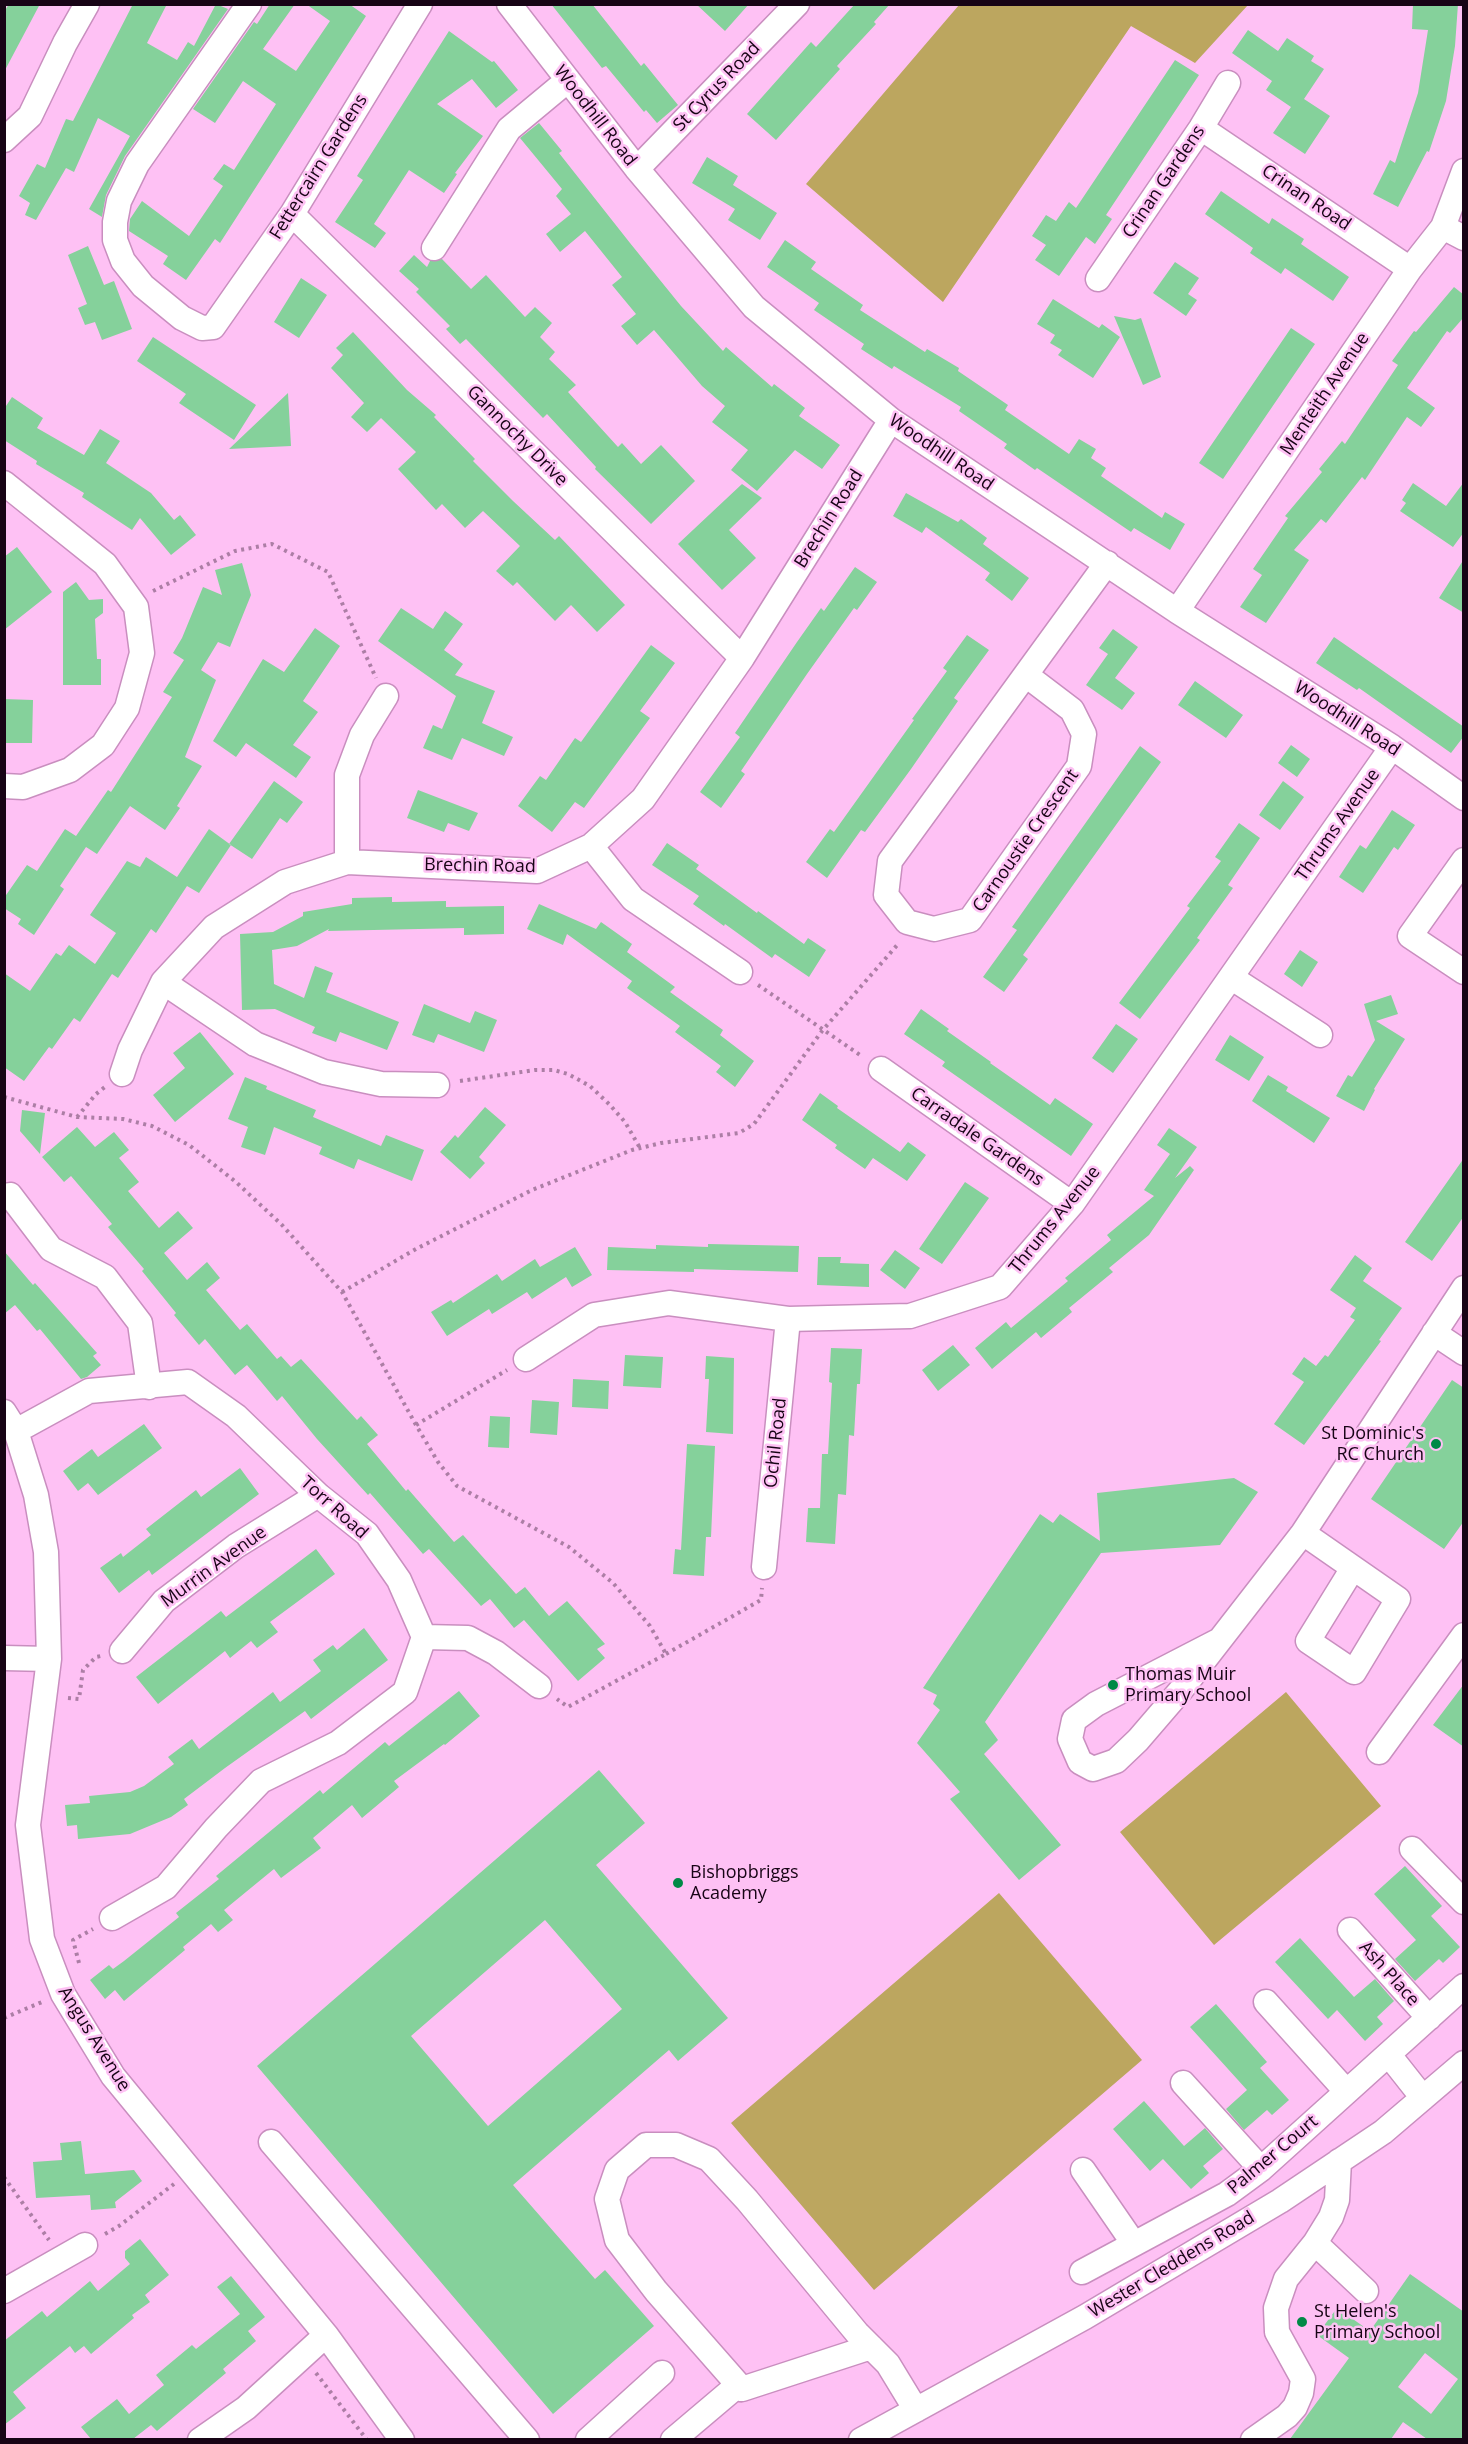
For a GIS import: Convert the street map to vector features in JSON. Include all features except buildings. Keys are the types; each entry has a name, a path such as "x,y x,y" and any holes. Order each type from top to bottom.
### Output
{"street":[{"path":"4,140 30,116 65,43 87,4"},
{"name":"Fettercairn Gardens","path":"249,4 137,164 119,201 115,222 115,240 123,261 143,286 166,307 194,326 202,328 213,327 292,214 420,4"},
{"name":"Woodhill Road","path":"509,4 637,169 754,307 891,420 1177,611 1392,747 1464,798"},
{"name":"St Cyrus Road","path":"637,169 797,4"},
{"path":"434,248 510,129 568,80"},
{"name":"Crinan Gardens","path":"1098,279 1201,128 1228,83"},
{"name":"Crinan Road","path":"1201,128 1410,269"},
{"name":"Menteith Avenue","path":"1177,611 1410,269 1453,233 1464,171"},
{"name":"Gannochy Drive","path":"292,214 742,658"},
{"name":"Brechin Road","path":"122,1074 130,1050 162,982 214,927 285,882 347,862 537,871 591,846 643,799 742,658 891,420"},
{"path":"4,483 105,564 136,607 142,653 127,708 103,745 70,770 23,787 4,786"},
{"path":"915,924 907,922 886,896 890,861 1107,563"},
{"name":"Carnoustie Crescent","path":"915,924 934,929 970,920 1078,766 1084,734 1072,710 1026,675"},
{"path":"347,862 347,775 362,735 387,696"},
{"name":"Thrums Avenue","path":"526,1359 594,1315 669,1303 788,1319 910,1316 1000,1287 1072,1204 1392,747"},
{"path":"591,846 633,899 740,972"},
{"path":"1464,860 1410,936 1464,972"},
{"path":"1232,978 1320,1035"},
{"path":"162,982 255,1044 324,1072 381,1084 437,1085"},
{"name":"Carradale Gardens","path":"881,1069 1072,1204"},
{"path":"10,1195 51,1249 105,1277 140,1323 149,1387"},
{"path":"1218,1641 1096,1704 1074,1720 1070,1739 1080,1762 1093,1768 1116,1761 1138,1740 1181,1690 1303,1533 1464,1288"},
{"name":"Ochil Road","path":"764,1567 788,1319"},
{"path":"1434,1333 1464,1353"},
{"name":"Torr Road","path":"10,1421 89,1390 149,1387 188,1382 236,1416 318,1496 367,1534 399,1580 424,1637"},
{"name":"Angus Avenue","path":"10,1421 36,1495 46,1552 49,1659 28,1825 42,1939 63,1994 113,2076 326,2335 402,2439"},
{"name":"Murrin Avenue","path":"122,1651 164,1601 236,1546 318,1496"},
{"path":"1303,1533 1353,1568"},
{"path":"1379,1752 1464,1635"},
{"path":"112,1918 166,1887 216,1828 261,1781 338,1743 405,1692 424,1637 468,1638 496,1653 539,1686"},
{"path":"4,1658 49,1659"},
{"path":"1412,1849 1464,1902"},
{"name":"Ash Place","path":"1350,1930 1429,2018"},
{"name":"Palmer Court","path":"1082,2272 1227,2194 1262,2169 1464,1986"},
{"path":"1266,2002 1346,2091"},
{"path":"1389,2055 1423,2098"},
{"name":"Wester Cleddens Road","path":"861,2439 1095,2311 1280,2201 1383,2132 1464,2063"},
{"path":"1183,2083 1262,2169"},
{"path":"271,2142 527,2439"},
{"path":"871,2346 742,2389 656,2291 617,2240 607,2199 616,2170 646,2145 676,2145 709,2159 747,2200 857,2333 871,2346 888,2364 916,2410"},
{"path":"1253,2439 1287,2416 1295,2407 1301,2393 1303,2379 1277,2332 1276,2308 1286,2279 1315,2243 1332,2217 1337,2200 1339,2161"},
{"path":"1083,2170 1134,2244"},
{"path":"1315,2243 1366,2291"},
{"path":"4,2290 86,2245"},
{"path":"200,2439 246,2408 326,2335"},
{"path":"588,2439 662,2373"},
{"path":"673,2439 738,2385"}],"path":[{"path":"132,601 236,551 272,544 328,572 348,613 367,663 387,696"},
{"path":"342,1292 416,1249 532,1190 640,1148 739,1133 754,1124 822,1031 915,924"},
{"path":"740,972 822,1031 881,1069"},
{"path":"437,1085 535,1070 554,1070 568,1074 590,1086 609,1104 625,1122 640,1148"},
{"path":"77,1117 96,1094 122,1074"},
{"path":"4,1098 77,1117 123,1119 152,1126 189,1145 236,1182 282,1225 342,1292 416,1425 438,1462 457,1486 569,1547 613,1582 650,1626 666,1654"},
{"path":"416,1425 526,1359"},
{"path":"539,1686 568,1707 761,1600 764,1567"},
{"path":"45,1696 79,1699 83,1671 96,1657 122,1651"},
{"path":"4,2018 63,1994 83,1981 73,1941 112,1918"},
{"path":"86,2245 119,2226 191,2171"},
{"path":"4,2177 62,2258"},
{"path":"303,2356 367,2439"}],"shaded area":[{"path":"959,5 1248,5 1195,63 1131,26 943,302 806,184"},
{"path":"1286,1692 1381,1806 1214,1945 1120,1832"},
{"path":"999,1893 1142,2060 874,2290 731,2123"}],"place":[{"name":"St Dominic's RC Church","path":"1436,1444"},
{"name":"Thomas Muir Primary School","path":"1113,1685"},
{"name":"Bishopbriggs Academy","path":"678,1883"},
{"name":"St Helen's Primary School","path":"1302,2322"}]}
